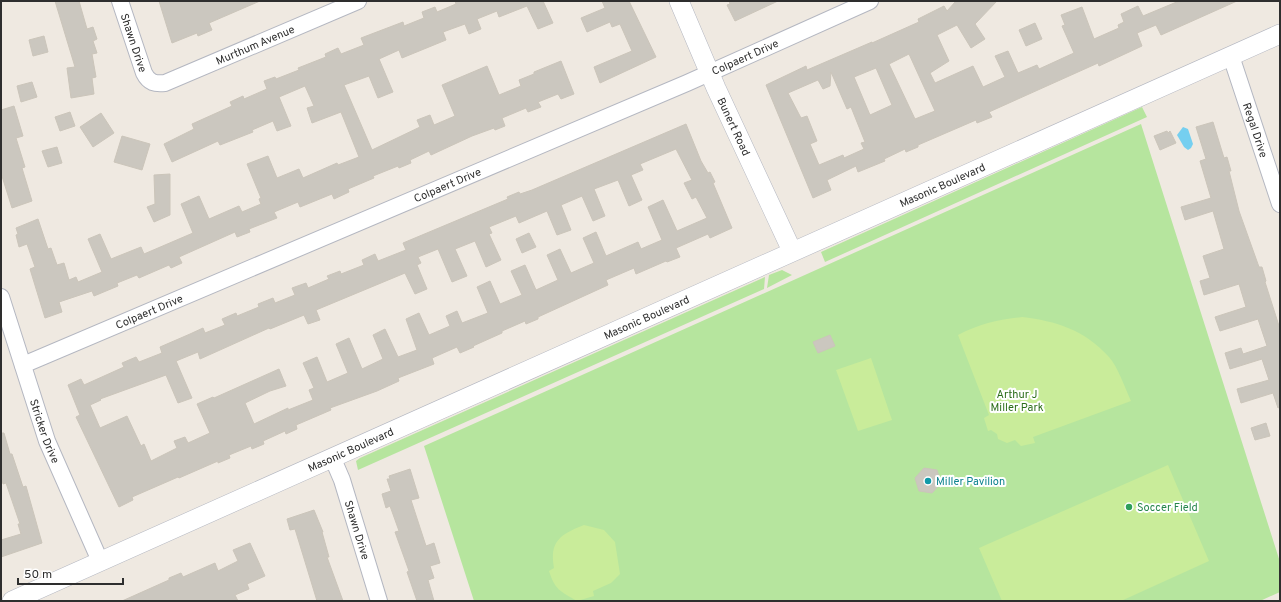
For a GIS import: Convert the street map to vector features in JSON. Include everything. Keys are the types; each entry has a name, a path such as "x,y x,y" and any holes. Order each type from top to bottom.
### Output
{"street":[{"name":"Shawn Drive","path":"120,1 144,73 147,79 152,83"},
{"name":"Murthum Avenue","path":"152,83 165,83 358,1"},
{"name":"Bunert Road","path":"679,1 710,73 792,251"},
{"name":"Colpaert Drive","path":"23,366 710,73 870,1"},
{"name":"Masonic Boulevard","path":"12,601 100,560 333,459 792,251 1280,34"},
{"name":"Regal Drive","path":"1231,56 1280,204"},
{"name":"Stricker Drive","path":"1,297 47,441 100,560"},
{"name":"Shawn Drive","path":"333,459 342,480 380,601"}],"green space":[{"path":"1142,107 1147,117 825,262 821,252"},
{"name":"Arthur J Miller Park","path":"1141,124 1280,562 1280,592 1260,601 474,601 424,446"},
{"path":"782,270 792,275 767,288 769,275"},
{"path":"765,277 764,289 358,470 356,461 360,458"},
{"path":"1022,317 1058,324 1069,328 1090,340 1112,361 1131,401 1033,437 1035,443 1021,446 1015,440 1007,443 998,439 997,434 991,430 988,431 984,418 989,415 958,335 990,323"},
{"path":"871,358 892,420 858,431 836,370"},
{"name":"Soccer Field","path":"1168,465 1209,561 1121,601 1002,601 979,548"},
{"path":"584,525 604,530 615,542 620,574 611,583 593,591 594,596 577,601 566,595 556,586 549,571 554,568 553,551 558,540 563,535"}],"water":[{"path":"1183,127 1188,129 1193,144 1188,150 1184,147 1177,135"}],"building":[{"path":"55,1 79,1 87,29 93,27 97,39 93,41 97,53 92,54 96,77 92,78 94,94 71,98 67,68 75,67"},
{"path":"159,1 260,1 209,23 212,30 198,36 197,33 172,43"},
{"path":"455,1 543,1 553,23 538,29 527,6 499,17 497,11 477,19 481,29 469,34 465,24 443,32 446,40 402,58 399,50 379,59 393,92 378,98 369,76 344,85 372,150 420,127 417,120 430,115 434,125 455,116 442,85 487,66 499,95 521,86 519,80 561,61 574,94 561,99 558,94 538,102 541,107 528,112 526,108 502,118 505,126 495,130 494,128 472,136 431,155 429,151 410,160 411,163 399,168 398,166 373,176 374,178 348,189 349,192 334,199 332,194 300,207 298,202 274,212 277,218 249,229 250,232 237,237 235,232 179,257 182,263 171,268 169,265 139,278 137,275 117,283 118,286 94,296 92,291 59,302 62,312 45,318 30,269 35,267 27,244 19,247 16,228 38,219 48,249 51,248 57,265 64,263 69,280 76,277 78,282 102,272 88,239 100,234 111,259 141,247 144,254 193,233 181,204 199,196 209,219 239,206 242,212 261,204 259,199 261,198 247,164 268,156 277,178 299,169 303,178 337,163 338,165 359,157 341,112 312,123 307,108 314,106 305,86 279,97 291,126 277,131 273,121 252,130 253,132 220,145 218,141 172,162 164,144 194,129 192,124 232,106 230,102 243,96 244,99 267,89 264,81 275,77 276,79 299,70 298,68 326,57 325,54 338,48 341,54 364,45 361,38 403,22 404,26 424,18 422,12 435,7 437,12 456,4"},
{"path":"602,1 629,1 656,57 600,83 594,67 632,51 620,24 612,27 610,22 587,32 581,18 605,8"},
{"path":"729,1 778,1 735,21 727,5 730,4"},
{"path":"956,1 997,1 975,24 985,39 971,48 957,25 937,35 949,61 930,73 935,83 973,66 983,87 1005,77 995,56 1008,51 1018,73 1037,65 1039,69 1074,53 1062,26 1065,25 1061,15 1082,7 1094,39 1119,28 1118,25 1124,22 1121,14 1138,6 1143,16 1179,1 1237,1 1161,35 1156,25 1137,33 1142,46 1099,66 1098,63 989,112 992,117 977,123 976,120 918,145 918,147 906,152 905,149 884,159 885,161 858,172 856,166 827,180 831,190 813,198 766,85 806,66 807,70 872,43 919,22 918,19 944,6 947,11","holes":["909,54 935,111 915,119 889,64","876,68 892,105 870,115 854,77","831,72 847,109 851,107 865,142 861,143 864,149 844,158 843,155 819,165 810,144 817,141 807,116 801,118 788,93 818,80 823,89 830,86"]},
{"path":"1035,23 1042,39 1026,46 1019,30"},
{"path":"44,36 48,52 33,56 29,40"},
{"path":"32,82 37,97 21,102 17,86"},
{"path":"14,106 23,136 16,138 25,167 22,168 32,201 12,208 1,173 1,110"},
{"path":"70,112 75,126 60,131 55,117"},
{"path":"101,113 114,133 93,147 80,127"},
{"path":"1213,122 1224,158 1227,157 1239,211 1259,267 1262,267 1265,282 1280,329 1280,407 1278,408 1273,393 1241,403 1237,389 1269,380 1262,359 1230,369 1225,353 1241,348 1243,354 1267,346 1258,319 1220,331 1215,317 1246,307 1239,284 1204,295 1200,281 1210,278 1203,256 1224,249 1213,211 1185,220 1181,207 1211,198 1200,161 1206,159 1196,127"},
{"path":"686,124 701,161 708,173 710,172 715,182 713,183 732,228 710,238 708,234 676,248 680,257 667,262 666,261 636,274 634,268 606,280 608,285 538,317 538,319 526,324 525,321 502,331 502,333 473,346 474,347 460,353 457,347 432,358 434,364 398,378 399,381 377,391 330,408 331,410 296,425 297,429 286,434 285,431 263,441 264,444 252,449 251,446 229,455 230,458 218,463 218,461 132,497 133,500 119,507 76,417 80,415 68,385 81,379 84,385 124,367 122,363 136,357 139,362 162,353 160,347 203,328 205,333 225,325 222,319 236,313 237,316 259,307 258,304 273,298 275,303 295,295 292,288 306,283 308,288 329,279 327,276 340,271 341,274 364,265 362,260 375,254 378,261 406,250 403,243 508,199 507,197 519,192 520,194","holes":["676,149 692,180 684,183 692,199 696,197 707,218 677,231 663,200 648,207 662,240 641,249 638,242 606,256 596,232 583,238 594,263 571,273 560,249 547,255 558,280 536,290 525,265 511,271 522,295 500,304 490,281 477,287 488,313 462,323 457,311 446,316 450,326 429,335 419,313 406,319 417,350 398,357 385,329 373,335 383,359 362,369 349,338 336,344 348,373 327,382 317,357 303,363 314,388 309,390 313,400 288,410 288,408 254,424 245,403 270,391 286,386 279,369 197,404 210,433 188,443 185,437 174,441 177,448 151,461 144,444 141,446 127,416 100,428 90,405 101,400 100,399 166,375 178,403 192,398 176,361 198,352 200,359 269,328 270,329 304,315 308,324 320,320 316,310 405,273 415,294 427,289 417,265 421,263 418,257 438,249 452,282 467,276 455,249 475,241 486,267 501,260 489,234 492,233 489,227 516,216 519,223 547,211 557,235 571,230 561,205 582,196 593,221 605,216 594,189 618,180 629,206 642,200 631,175 643,170 640,164"]},
{"path":"1167,131 1168,133 1170,131 1176,143 1160,150 1154,136"},
{"path":"122,136 150,144 142,170 114,162"},
{"path":"57,147 62,163 48,167 42,151"},
{"path":"170,174 170,215 154,222 147,207 155,204 154,175"},
{"path":"529,233 536,247 522,253 516,239"},
{"path":"830,335 835,346 818,353 813,342"},
{"path":"1266,423 1270,436 1255,440 1251,428"},
{"path":"1,433 4,433 10,454 12,454 23,487 26,486 42,543 1,557 1,540 21,534 18,524 20,524 6,483 3,484 1,476"},
{"name":"Miller Pavilion","path":"924,468 937,470 941,483 932,493 919,491 915,478"},
{"path":"410,469 419,498 411,500 426,546 434,543 440,563 430,566 434,578 428,580 434,601 417,601 407,572 409,571 395,532 399,531 390,506 386,508 382,494 391,491 387,479 390,479 389,476"},
{"path":"314,510 323,532 329,557 327,557 343,601 317,601 295,529 290,530 287,519"},
{"path":"250,543 265,576 247,584 249,589 235,595 238,601 122,601 181,573 183,577 215,563 218,571 238,561 233,550"}],"place":[{"name":"Miller Pavilion","path":"928,481"},
{"name":"Soccer Field","path":"1129,507"}]}
